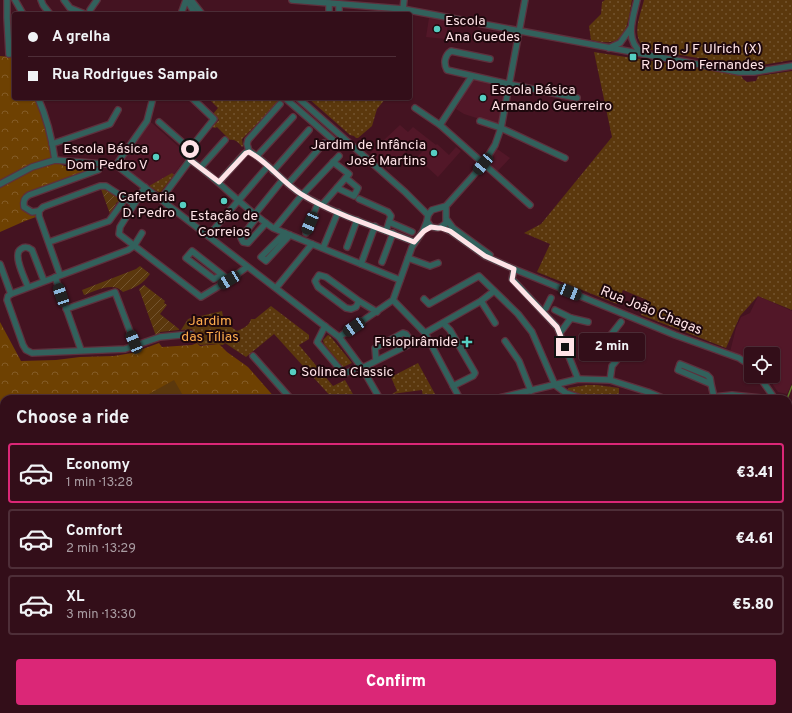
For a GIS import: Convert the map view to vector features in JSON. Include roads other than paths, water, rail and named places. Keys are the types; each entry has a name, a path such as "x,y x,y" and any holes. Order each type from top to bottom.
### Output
{"street":[{"path":"7,0 9,54"},
{"path":"15,0 22,12"},
{"path":"41,0 42,6 48,12"},
{"path":"64,0 70,8 80,12"},
{"path":"90,12 97,0"},
{"path":"182,12 186,0"},
{"path":"186,0 194,12"},
{"path":"191,0 200,12"},
{"path":"292,0 339,4 352,2 403,9 625,51 746,72 792,66"},
{"path":"403,9 404,0"},
{"path":"424,231 432,211 446,206 483,164 496,145 501,128 508,84 525,0"},
{"path":"637,0 631,29 632,39 637,50 642,54"},
{"path":"329,3 329,12"},
{"path":"338,12 339,4"},
{"path":"609,48 620,43 631,29"},
{"path":"624,38 625,51"},
{"path":"625,51 632,39"},
{"path":"490,59 451,51 447,53 445,67 447,70 472,76 576,98"},
{"path":"440,125 472,76"},
{"path":"39,100 44,112 55,160"},
{"path":"116,165 147,121 152,100"},
{"path":"161,199 190,160 190,149 214,119 194,100"},
{"path":"287,100 340,146 348,142"},
{"path":"300,100 405,192 432,211 446,217"},
{"path":"280,104 248,140 247,144 249,152 257,156 302,195 357,220 414,242"},
{"path":"415,108 440,125 530,205"},
{"path":"52,144 110,124 118,110"},
{"path":"257,156 293,117"},
{"path":"480,121 501,128 565,158"},
{"path":"159,122 190,149"},
{"path":"273,171 309,130"},
{"path":"201,167 225,140"},
{"path":"288,184 324,144"},
{"path":"219,182 246,153 249,152"},
{"path":"275,228 302,195 339,156"},
{"path":"0,184 32,167 55,160 116,165 338,337 361,367 378,395"},
{"path":"190,160 201,167 266,223 287,234 400,280"},
{"path":"333,162 358,188 354,196 337,188"},
{"path":"208,236 268,166"},
{"path":"98,170 29,195 25,198 24,207 32,212 39,211 42,207 100,186 106,186 134,204"},
{"path":"306,233 320,204 347,176"},
{"path":"266,223 248,243 243,242 241,238 280,183"},
{"path":"145,187 120,227 119,234 134,246 201,297 247,267"},
{"path":"49,242 109,221 125,199"},
{"path":"359,199 388,212 391,216 386,231"},
{"path":"338,337 393,300 414,242 424,231 431,227 441,228 446,223 446,206"},
{"path":"39,211 39,216 49,242 66,309 81,350"},
{"path":"323,248 338,212"},
{"name":"Rua João Chagas","path":"446,217 453,228 497,261"},
{"path":"347,247 357,220"},
{"path":"427,221 431,227"},
{"path":"389,222 412,232"},
{"path":"361,264 375,226"},
{"name":"Rua João Chagas","path":"441,228 450,231 485,256 514,269 675,335 739,358 744,361"},
{"path":"142,233 134,246 128,250 28,287 8,296 7,300 23,345 26,350 32,353 125,349 160,337 191,334"},
{"path":"382,262 393,233"},
{"path":"287,234 266,261 261,257 287,234"},
{"path":"276,288 312,244"},
{"path":"28,287 17,256 19,250 22,248 29,248 32,250 44,281"},
{"path":"222,275 214,279 186,258 192,251 229,280"},
{"path":"408,258 430,266 438,263"},
{"path":"0,264 11,294"},
{"path":"514,269 512,280 557,327 578,379"},
{"path":"359,301 356,307 351,309 346,308 318,287 315,281 320,274 326,277 377,312"},
{"path":"424,299 429,304 479,276 518,314 532,332 555,385 566,393 572,395"},
{"path":"425,334 481,301 494,291"},
{"path":"66,309 115,292 134,342 133,347"},
{"path":"546,308 551,298"},
{"path":"393,300 425,334 458,395"},
{"path":"481,301 495,323"},
{"path":"555,310 571,318 588,322"},
{"path":"560,333 571,318"},
{"path":"610,380 612,366 621,355 620,351 610,340 610,336 621,322"},
{"path":"443,323 450,330 475,373 473,376 452,386"},
{"path":"325,326 317,342 344,374 361,367 376,360 408,345 410,340 406,334 403,333 375,348 376,360"},
{"path":"505,341 519,361 531,391"},
{"path":"253,356 287,395"},
{"path":"711,384 678,370 680,364 707,375 711,384 713,395"},
{"path":"513,395 578,379 610,380 656,395"},
{"path":"765,383 772,395"}],"waterway":[{"path":"789,395 792,386"}],"place":[{"name":"Escola Ana Guedes","path":"437,29"},
{"name":"R Eng J F Ulrich (X) R D Dom Fernandes","path":"633,57"},
{"name":"Escola Básica Armando Guerreiro","path":"483,98"},
{"name":"Jardim de Infância José Martins","path":"434,153"},
{"name":"Escola Básica Dom Pedro V","path":"156,157"},
{"name":"Estação de Correios","path":"224,201"},
{"name":"Cafetaria D. Pedro","path":"183,205"},
{"name":"Fisiopirâmide","path":"467,342"},
{"name":"Solinca Classic","path":"293,372"}],"park label":[{"name":"Jardim das Tílias","path":"210,330"}]}
